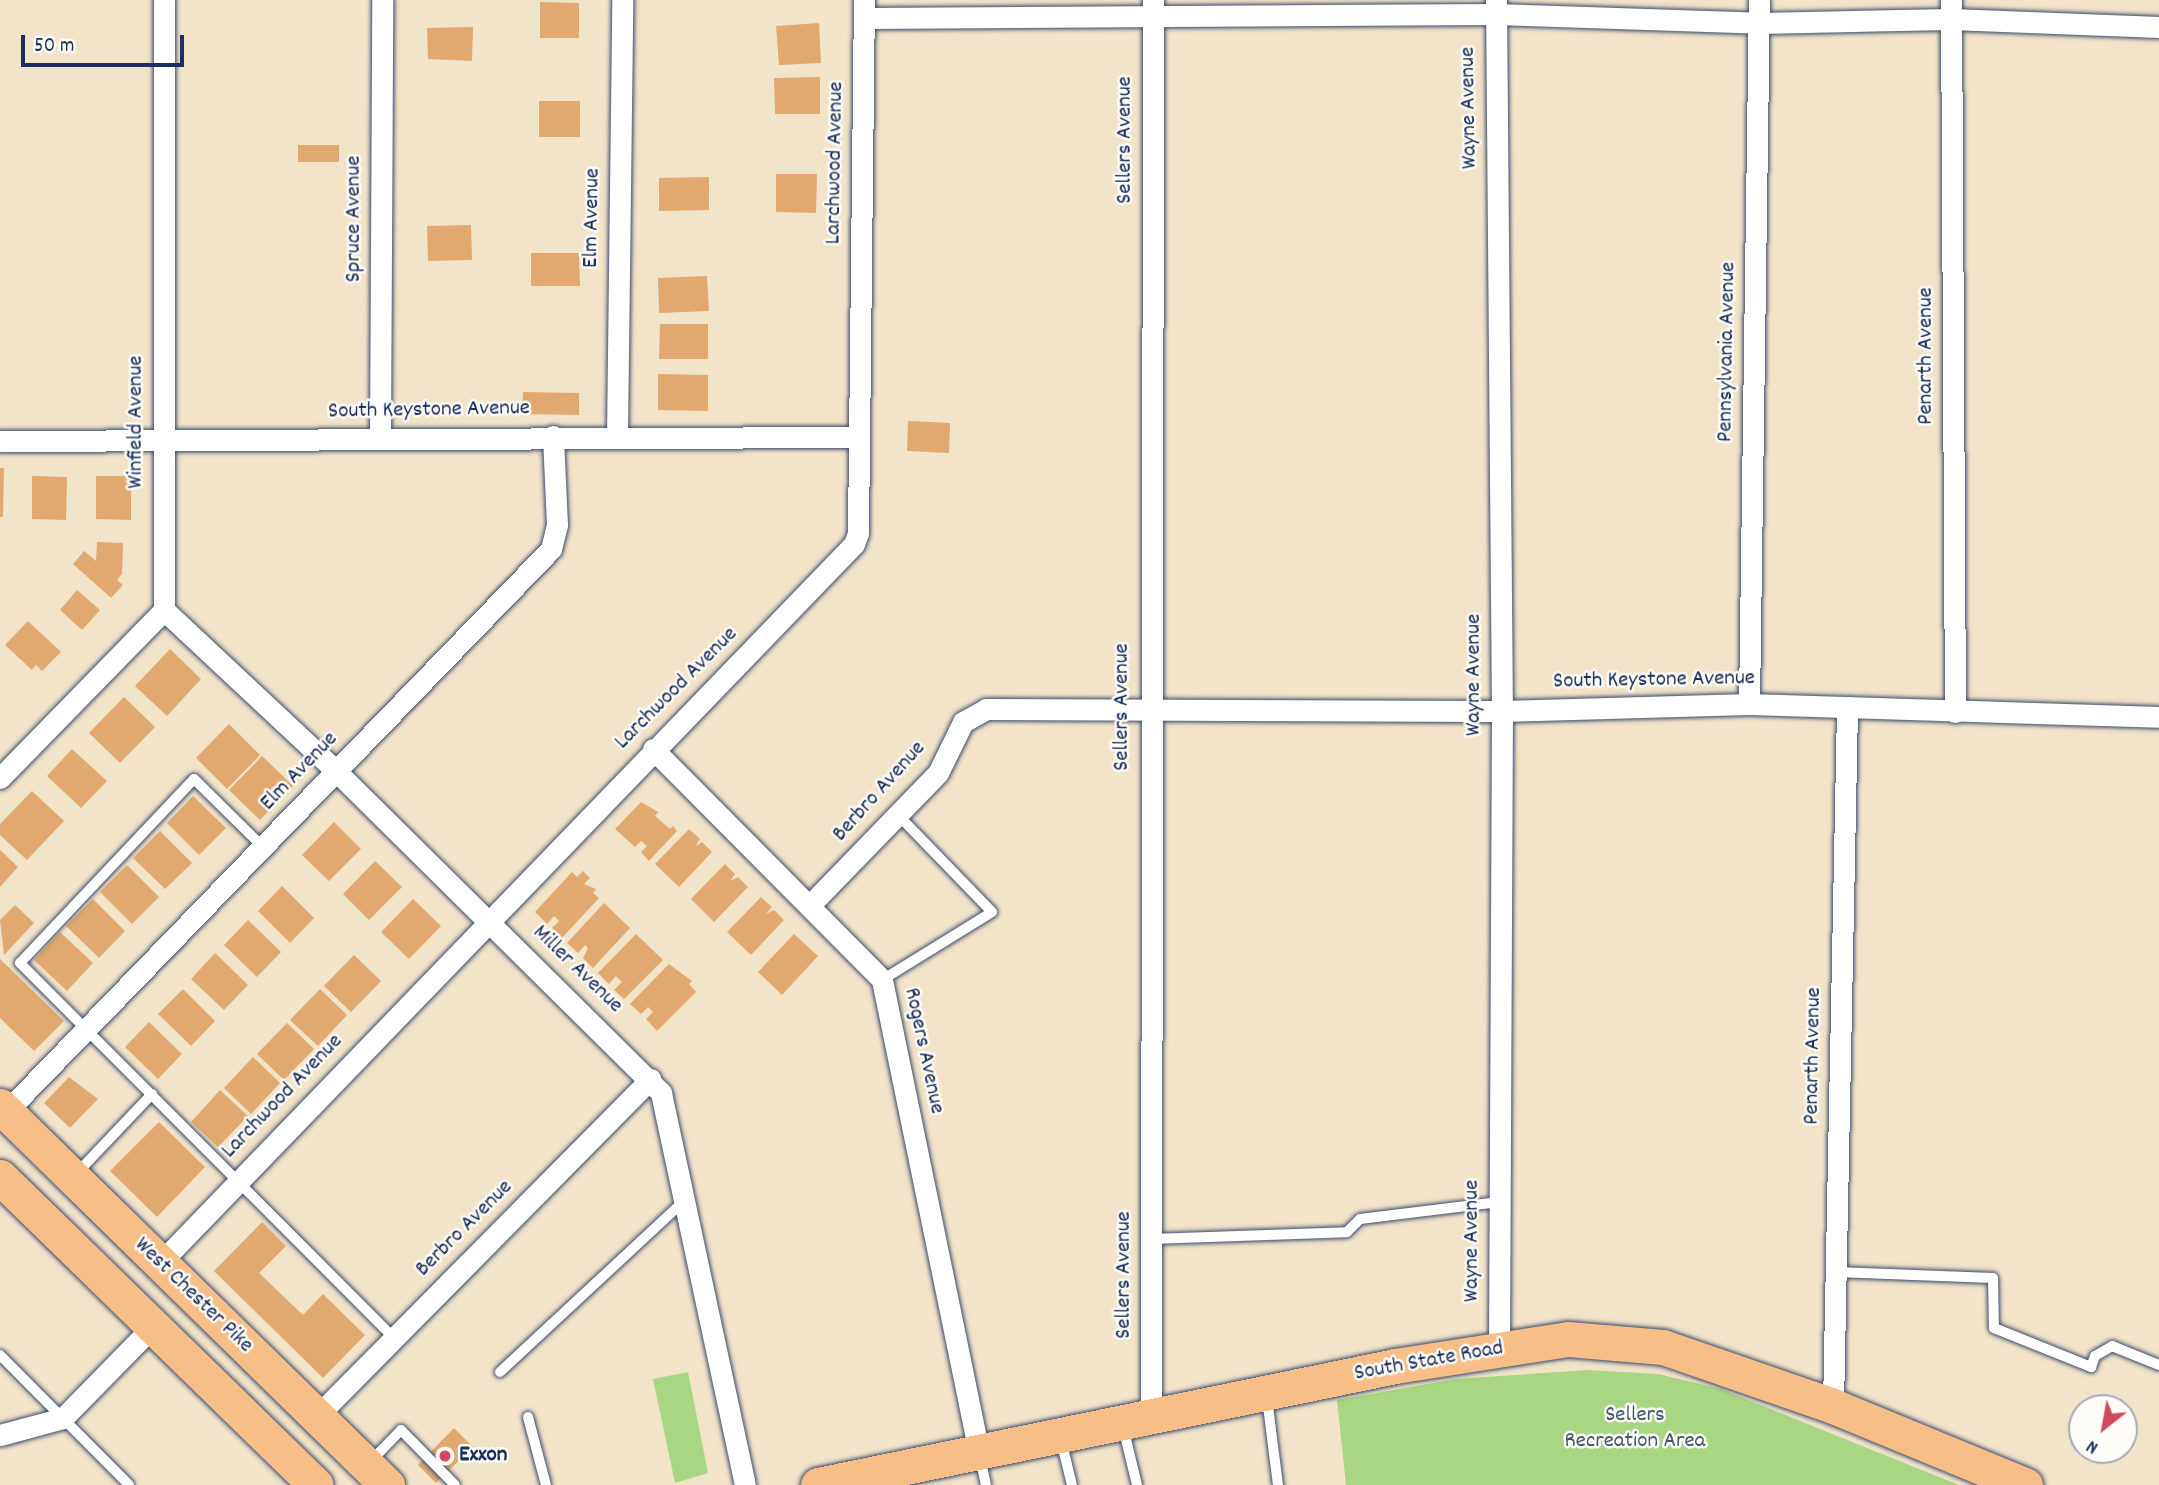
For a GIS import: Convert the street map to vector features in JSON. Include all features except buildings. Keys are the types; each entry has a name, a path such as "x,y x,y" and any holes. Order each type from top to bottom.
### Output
{"main road":[{"name":"West Chester Pike","path":"2,1112 377,1475"},
{"path":"0,1177 316,1485"},
{"name":"South State Road","path":"818,1485 887,1477 979,1451 1266,1392 1568,1339 1662,1347 1833,1406 2025,1485"}],"street":[{"name":"Winfield Avenue","path":"163,610 164,0"},
{"name":"Spruce Avenue","path":"380,438 382,0"},
{"name":"Elm Avenue","path":"617,436 622,0"},
{"name":"Pennsylvania Avenue","path":"1749,704 1759,0"},
{"name":"Sellers Avenue","path":"1136,1418 1151,1239 1149,708 1153,7"},
{"path":"864,9 1495,7 1760,23 1951,10 2159,26"},
{"name":"Wayne Avenue","path":"1495,7 1502,711 1499,1349"},
{"name":"Larchwood Avenue","path":"160,1263 854,544 858,533 864,9"},
{"name":"Penarth Avenue","path":"1951,10 1955,712"},
{"name":"South Keystone Avenue","path":"0,441 553,436 858,437"},
{"name":"Elm Avenue","path":"2,1112 337,772 551,549 557,525 553,436"},
{"path":"0,778 163,610"},
{"name":"Miller Avenue","path":"163,610 337,772 650,1079 667,1110 744,1485"},
{"name":"South Keystone Avenue","path":"1149,708 1502,711 1749,704 2159,717"},
{"name":"Penarth Avenue","path":"1833,1406 1847,707"},
{"name":"Berbro Avenue","path":"810,905 938,773 964,722 977,712 1149,708"},
{"name":"Rogers Avenue","path":"653,750 882,980 979,1451"},
{"name":"Berbro Avenue","path":"317,1416 650,1079"},
{"path":"0,1435 63,1418 153,1326"}],"lane":[{"path":"263,847 194,779 20,963 394,1338"},
{"path":"882,980 992,912 898,815"},
{"path":"73,1178 152,1094"},
{"path":"500,1372 685,1200"},
{"path":"1151,1239 1347,1232 1360,1219 1499,1202"},
{"path":"1836,1272 1993,1278 1994,1328 2091,1367 2095,1356 2112,1346 2159,1365"},
{"path":"0,1355 129,1485"},
{"path":"1266,1392 1278,1485"},
{"path":"528,1417 546,1485"},
{"path":"1136,1418 1137,1485"},
{"path":"377,1475 401,1430 455,1485"},
{"path":"1059,1434 1072,1485"},
{"path":"979,1451 986,1485"}],"green space":[{"name":"Sellers Recreation Area","path":"1588,1370 1658,1374 1721,1389 1959,1485 1346,1485 1337,1400 1456,1379"},
{"path":"688,1372 708,1473 675,1483 653,1379"}],"place":[{"name":"Exxon","path":"445,1456"}]}
